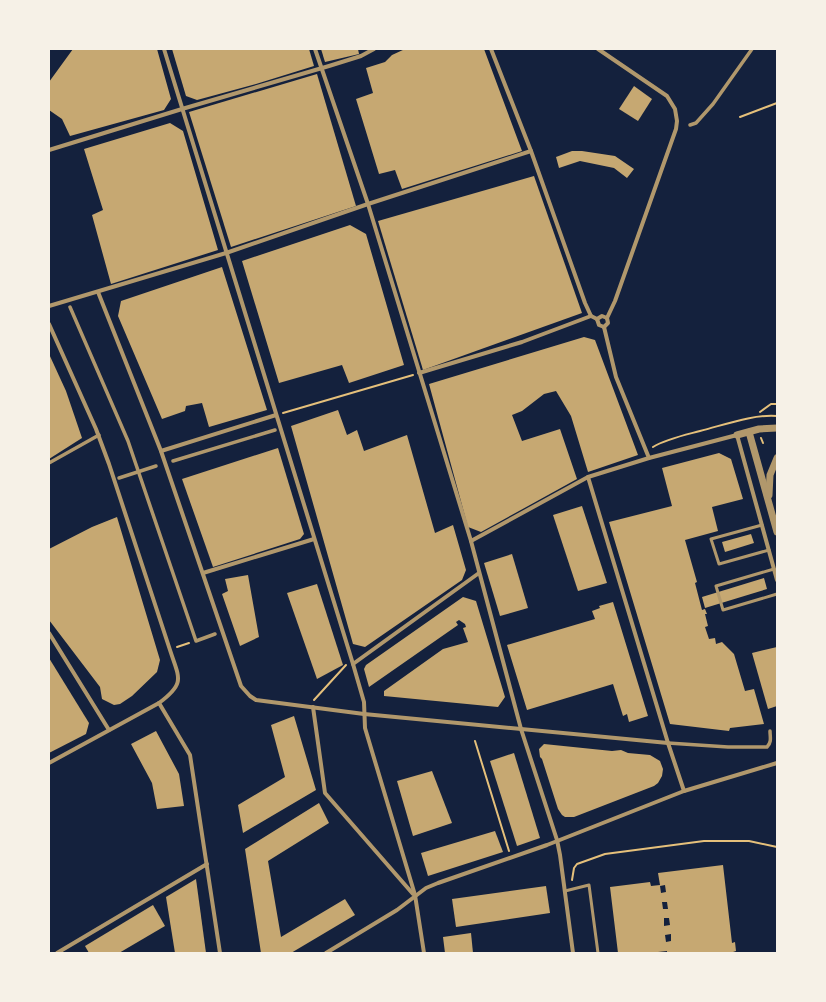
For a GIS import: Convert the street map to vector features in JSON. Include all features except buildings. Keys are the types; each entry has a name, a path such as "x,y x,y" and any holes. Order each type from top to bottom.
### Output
{"street":[{"path":"164,49 364,702 365,728 415,895 424,953"},
{"path":"315,49 320,69 368,204 470,541 521,729 557,840 573,953"},
{"path":"49,150 182,108 320,69 361,56 374,49"},
{"path":"491,49 531,151 591,316 597,319"},
{"path":"598,49 667,96 675,109 677,121 676,129 615,301 607,318 608,323 604,327"},
{"path":"690,125 696,123 713,104 752,49"},
{"path":"49,306 68,299 98,292 226,253 368,204 531,151"},
{"path":"98,292 161,451 241,686 256,700 364,714 668,743 728,747 767,747 771,741 770,731"},
{"path":"70,307 128,441 196,641 215,634"},
{"path":"419,373 522,342 591,316"},
{"path":"597,319 602,316 607,318"},
{"path":"597,319 598,325 604,327"},
{"path":"49,324 99,436 119,492 170,650 177,672 178,681 173,692 159,703 49,763"},
{"path":"604,327 616,378 649,458"},
{"path":"161,451 276,415"},
{"path":"470,541 588,477 649,458 737,435 766,428 777,428"},
{"path":"173,462 276,430"},
{"path":"749,432 777,532"},
{"path":"737,435 777,580"},
{"path":"49,463 99,436"},
{"path":"768,501 770,475 777,458"},
{"path":"119,478 156,466"},
{"path":"588,477 684,792"},
{"path":"203,573 314,539"},
{"path":"353,664 479,573"},
{"path":"49,633 109,730"},
{"path":"159,703 190,755 220,953"},
{"path":"313,707 325,793 415,895"},
{"path":"326,953 397,910 426,888 684,792 777,763"},
{"path":"56,953 207,864"}],"lane":[{"path":"762,525 712,539 719,564 769,550"},
{"path":"774,569 716,586 722,610 777,594"},
{"path":"565,891 589,885 598,953"}],"path":[{"path":"740,117 777,103"},
{"path":"276,415 419,373"},
{"path":"760,412 771,404 777,404"},
{"path":"708,429 756,417 777,416"},
{"path":"761,438 763,443"},
{"path":"177,647 196,641"},
{"path":"316,698 347,664"},
{"path":"475,741 509,851"},
{"path":"572,880 574,868 577,864 605,854 684,843 720,840 749,841 777,847"}]}
